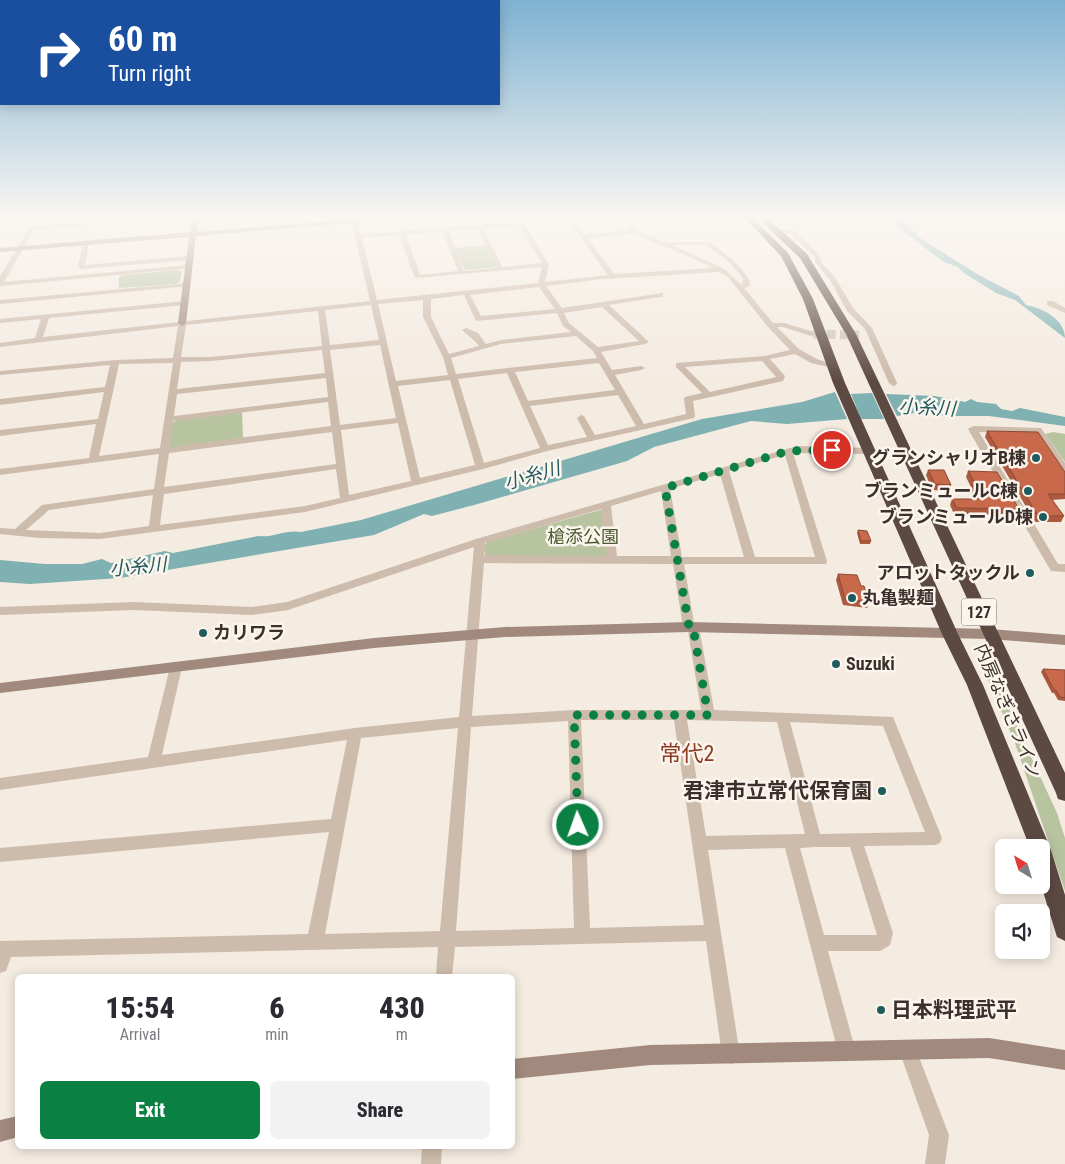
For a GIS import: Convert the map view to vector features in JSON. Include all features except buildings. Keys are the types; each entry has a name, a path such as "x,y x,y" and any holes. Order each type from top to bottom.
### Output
{"highway":[{"name":"内房なぎさライン","path":"795,273 808,299 839,383 950,634 975,685 1037,839"},
{"name":"内房なぎさライン","path":"815,273 851,334 1065,793"},
{"name":"内房なぎさライン","path":"1050,879 1065,930"}],"street":[{"path":"0,283 114,273"},
{"path":"154,528 188,273"},
{"path":"366,273 416,482"},
{"path":"416,273 417,277 458,273"},
{"path":"541,286 544,273"},
{"path":"610,273 613,277"},
{"path":"0,345 321,308 613,277 670,273"},
{"path":"726,273 741,287 771,325 796,351 814,361 833,366"},
{"path":"741,273 747,281 746,286 741,287"},
{"path":"828,273 845,300 868,328 893,383"},
{"path":"0,302 187,285"},
{"path":"541,286 560,311 566,324 596,350 641,427"},
{"path":"466,293 479,319 560,311 660,296"},
{"path":"428,297 427,317 447,357 480,467"},
{"path":"831,300 845,300"},
{"path":"0,321 185,303"},
{"path":"1050,303 1065,312"},
{"path":"596,350 645,342 603,304"},
{"path":"321,308 345,500"},
{"path":"38,340 46,317"},
{"path":"771,325 784,326 811,334"},
{"path":"466,330 475,335 484,347"},
{"path":"447,357 501,342 576,334"},
{"path":"859,335 870,336"},
{"path":"0,373 115,362 210,360 382,342"},
{"path":"708,395 679,365 764,358 796,351"},
{"path":"0,531 100,536 242,518 345,500 545,449 692,416 688,399 780,379 781,376 764,358"},
{"path":"393,384 601,360"},
{"path":"93,460 115,362"},
{"path":"608,373 641,368"},
{"path":"510,371 545,449"},
{"path":"172,392 328,375"},
{"path":"0,402 109,389"},
{"path":"525,404 575,401 620,392"},
{"path":"168,419 331,399"},
{"path":"581,418 592,438"},
{"path":"0,472 400,420"},
{"path":"0,433 102,421"},
{"path":"1065,470 1038,430 973,429 1055,568 1065,568"},
{"path":"0,611 134,606 252,610 288,606 480,540 788,451 797,449 870,451"},
{"path":"479,559 822,561 788,451"},
{"path":"17,533 46,507 340,466"},
{"path":"724,470 751,561"},
{"path":"665,488 708,715"},
{"path":"606,505 612,560"},
{"path":"444,974 480,540"},
{"path":"0,688 374,643 593,628 691,627 990,634 1065,640"},
{"path":"153,763 176,667"},
{"path":"680,714 731,1055"},
{"path":"0,784 355,732 464,722 574,715 680,714 888,721 935,838 699,843"},
{"path":"574,715 582,936"},
{"path":"782,717 814,841"},
{"path":"315,941 355,732"},
{"path":"0,855 338,825"},
{"path":"818,943 880,942 884,939 885,933 855,840"},
{"path":"791,841 847,1052"},
{"path":"0,965 3,949 713,933"},
{"path":"515,1069 650,1055 731,1055 989,1048 1065,1060"},
{"path":"908,1050 939,1135 935,1164"},
{"path":"0,1131 15,1127"},
{"path":"431,1164 432,1149"}],"green space":[{"path":"182,273 180,281 176,284 119,288 119,277 123,275"},
{"path":"242,412 243,439 169,448 172,423 177,420"},
{"path":"1053,432 1065,434 1065,462 1045,434"},
{"name":"槍添公園","path":"600,510 603,511 607,555 603,558 485,556 484,546 487,542"},
{"path":"980,661 986,661 990,668 1057,813 1065,838 1065,891 1050,847 1050,839 1047,839 1015,743"}],"water":[{"path":"965,273 976,273 1019,296 1026,305 1052,316 1061,325 1065,338 1015,300 996,293"},
{"name":"小糸川","path":"835,392 847,419 787,424 751,421 654,447 627,461 474,505 432,516 424,514 374,535 120,578 30,584 0,582 0,560 45,564 82,564 102,559 111,563 165,551 173,553 258,536 295,531 301,532 361,520 702,419 802,402"},
{"path":"872,393 884,419 861,419 851,394"},
{"name":"小糸川","path":"886,394 935,396 965,402 971,399 977,402 996,404 1001,409 1012,411 1020,408 1065,417 1065,426 989,416 944,416 920,412 897,416"}],"tunnel":[{"path":"813,334 859,335"}],"place":[{"name":"グランシャリオB棟","path":"1036,458"},
{"name":"ブランミュールC棟","path":"1028,491"},
{"name":"ブランミュールD棟","path":"1043,517"},
{"name":"アロットタックル","path":"1030,573"},
{"name":"丸亀製麺","path":"852,598"},
{"name":"カリワラ","path":"203,633"},
{"name":"Suzuki","path":"836,664"},
{"name":"君津市立常代保育園","path":"882,791"},
{"name":"日本料理武平","path":"881,1010"}],"district":[{"name":"常代2","path":"687,753"}],"route":[{"path":"578,825 574,715 708,715 693,627 689,627 665,488 788,451 797,449 832,450"}]}
